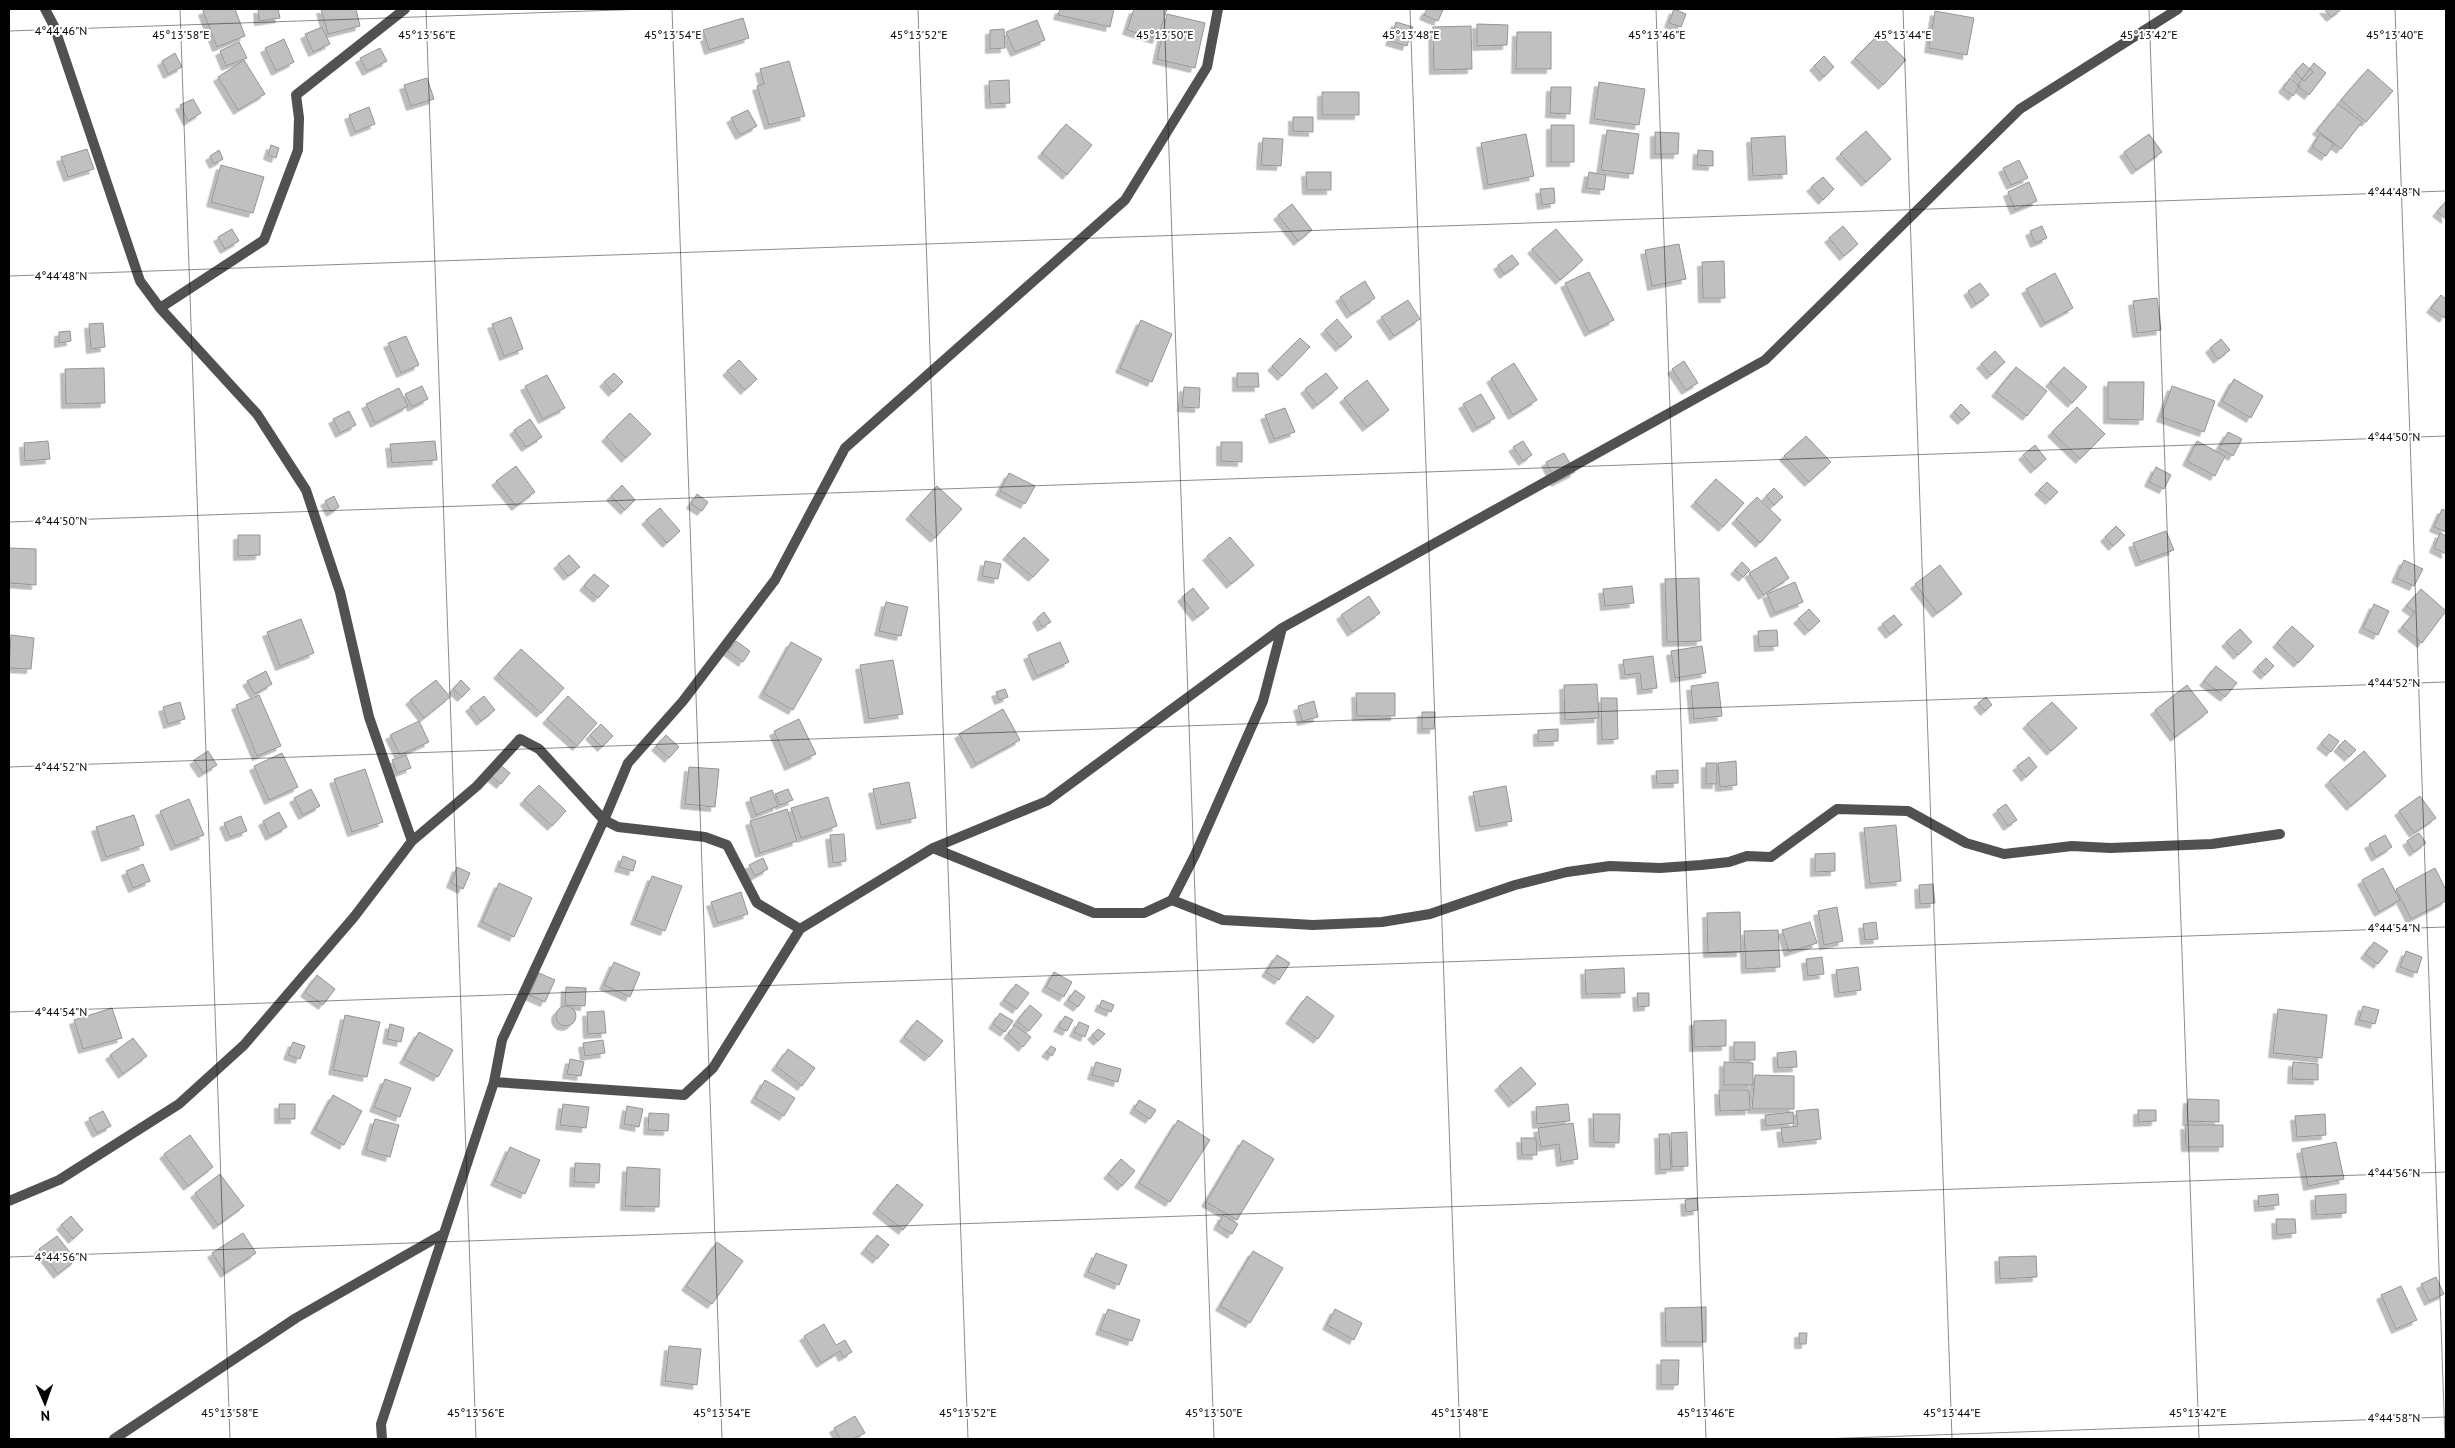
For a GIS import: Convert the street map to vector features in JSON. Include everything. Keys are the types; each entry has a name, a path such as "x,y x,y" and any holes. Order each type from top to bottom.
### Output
{"street":[{"path":"45,9 54,26 140,281 160,308 257,414 306,490 340,592 369,717 412,841"},
{"path":"160,308 264,240 298,150 299,118 296,95 405,9"},
{"path":"382,1439 381,1424 494,1082 502,1040 604,820 628,763 683,700 775,580 845,448 1125,200 1207,67 1218,9"},
{"path":"494,1082 684,1095 713,1068 800,929 933,848 1048,801 1282,628 1765,360 2020,109 2178,9"},
{"path":"933,848 1094,913 1144,913 1172,900 1195,855 1263,701 1282,628"},
{"path":"9,1201 59,1180 179,1104 244,1045 354,917 412,841 476,786 520,739 539,749 604,820 618,827 705,838 727,845 757,903 800,929"},
{"path":"1172,900 1223,920 1313,925 1382,922 1430,914 1515,885 1567,872 1610,866 1660,868 1701,865 1728,862 1747,856 1771,857 1836,809 1908,811 1966,843 2004,854 2072,846 2110,848 2212,844 2280,834"},
{"path":"114,1439 296,1318 444,1234"}],"building":[{"path":"207,9 235,9 245,36 217,47 203,11"},
{"path":"258,9 278,9 280,18 259,21"},
{"path":"321,9 356,9 360,26 328,34"},
{"path":"1060,9 1114,9 1110,27 1058,15"},
{"path":"1134,9 1167,9 1157,39 1127,30"},
{"path":"1427,9 1443,10 1438,21 1424,15"},
{"path":"1674,9 1686,14 1681,27 1669,23"},
{"path":"2324,9 2342,9 2331,17"},
{"path":"1935,11 1974,18 1967,55 1929,48"},
{"path":"1167,14 1205,23 1195,68 1157,59"},
{"path":"743,18 749,38 709,50 703,30"},
{"path":"1037,20 1045,40 1015,52 1006,32"},
{"path":"1396,22 1413,27 1407,46 1390,41"},
{"path":"1477,24 1508,25 1507,45 1477,46"},
{"path":"1471,26 1472,69 1434,70 1433,27"},
{"path":"322,27 330,44 313,52 305,34"},
{"path":"1004,29 1005,48 990,49 990,30"},
{"path":"1517,32 1551,32 1551,69 1516,69"},
{"path":"1879,34 1906,60 1883,85 1855,58"},
{"path":"284,39 294,62 276,71 265,48"},
{"path":"239,42 247,58 226,66 220,51"},
{"path":"380,48 387,61 367,71 360,58"},
{"path":"175,53 182,67 168,74 162,61"},
{"path":"1824,56 1834,67 1824,77 1814,66"},
{"path":"244,60 265,94 238,110 218,77"},
{"path":"789,61 805,116 769,125 757,86 764,84 760,69"},
{"path":"2303,63 2313,72 2304,81 2295,72"},
{"path":"2314,63 2326,73 2309,95 2297,86"},
{"path":"2368,69 2393,91 2366,122 2341,100"},
{"path":"427,78 434,99 411,106 404,85"},
{"path":"2290,78 2300,86 2293,96 2283,88"},
{"path":"1009,80 1010,103 990,104 989,81"},
{"path":"1599,82 1645,89 1639,125 1594,119"},
{"path":"1551,87 1571,87 1570,114 1550,113"},
{"path":"1322,92 1359,92 1359,115 1322,115"},
{"path":"193,99 201,113 188,121 180,105"},
{"path":"2338,104 2362,122 2341,149 2317,130"},
{"path":"369,107 375,124 355,132 349,115"},
{"path":"748,110 757,126 740,135 731,118"},
{"path":"1293,117 1313,117 1313,132 1293,131"},
{"path":"1066,124 1092,145 1067,175 1042,153"},
{"path":"1551,125 1574,125 1574,162 1551,162"},
{"path":"1607,130 1639,134 1633,174 1601,170"},
{"path":"1866,131 1891,159 1866,182 1840,154"},
{"path":"1655,132 1679,133 1678,154 1655,154"},
{"path":"1526,134 1534,176 1488,185 1481,143"},
{"path":"2149,134 2162,152 2136,170 2124,152"},
{"path":"2320,134 2334,144 2326,156 2312,147"},
{"path":"1785,136 1787,174 1753,176 1751,138"},
{"path":"1263,138 1283,139 1281,166 1261,165"},
{"path":"271,145 279,148 276,158 268,155"},
{"path":"87,149 94,169 68,177 61,157"},
{"path":"219,150 223,159 214,164 210,156"},
{"path":"1698,150 1713,151 1713,166 1697,165"},
{"path":"2019,160 2028,178 2011,185 2003,168"},
{"path":"221,165 264,177 253,213 211,202"},
{"path":"1306,172 1331,172 1331,190 1307,190"},
{"path":"1589,172 1606,175 1604,190 1586,188"},
{"path":"1823,177 1834,189 1823,200 1811,187"},
{"path":"2029,182 2037,201 2015,210 2008,192"},
{"path":"1554,188 1555,203 1542,205 1540,189"},
{"path":"2446,201 2446,219 2437,212"},
{"path":"1292,204 1312,230 1298,241 1278,215"},
{"path":"1843,226 1858,244 1844,256 1829,238"},
{"path":"2042,226 2047,238 2035,243 2030,231"},
{"path":"232,229 239,241 225,249 218,237"},
{"path":"1556,229 1583,260 1560,280 1532,249"},
{"path":"1679,244 1686,279 1652,286 1645,250"},
{"path":"1512,255 1519,264 1504,274 1498,265"},
{"path":"1724,261 1725,298 1703,298 1702,262"},
{"path":"1589,272 1614,320 1589,332 1565,283"},
{"path":"2055,273 2073,308 2045,323 2026,289"},
{"path":"1365,281 1375,298 1351,314 1340,297"},
{"path":"1980,283 1989,295 1976,304 1968,291"},
{"path":"2441,295 2446,299 2446,315 2444,318 2431,308"},
{"path":"2157,298 2161,330 2137,333 2133,301"},
{"path":"1408,300 1420,319 1394,336 1381,317"},
{"path":"511,317 523,349 504,356 492,324"},
{"path":"1337,319 1352,337 1340,347 1325,330"},
{"path":"1141,320 1172,334 1152,382 1120,368"},
{"path":"103,323 105,347 91,349 89,324"},
{"path":"70,331 71,341 59,343 59,332"},
{"path":"406,336 419,365 401,373 388,343"},
{"path":"1300,338 1310,347 1282,376 1272,366"},
{"path":"2221,339 2230,350 2218,359 2210,348"},
{"path":"1995,351 2005,362 1991,375 1981,364"},
{"path":"739,360 757,379 745,390 727,371"},
{"path":"1684,361 1698,383 1686,390 1672,369"},
{"path":"1514,363 1537,400 1513,415 1491,378"},
{"path":"2016,367 2047,391 2027,416 1996,392"},
{"path":"2064,367 2087,387 2072,403 2050,382"},
{"path":"104,368 105,403 66,404 65,369"},
{"path":"614,373 623,382 613,392 604,382"},
{"path":"1237,373 1258,373 1259,387 1237,387"},
{"path":"1326,373 1338,388 1317,405 1305,389"},
{"path":"547,375 565,408 543,419 525,386"},
{"path":"2234,379 2263,396 2251,418 2222,401"},
{"path":"1367,380 1389,410 1367,427 1344,398"},
{"path":"2108,382 2144,382 2143,420 2108,419"},
{"path":"422,386 428,399 412,407 405,394"},
{"path":"2172,386 2215,401 2204,432 2161,417"},
{"path":"1184,387 1200,388 1199,408 1182,407"},
{"path":"399,388 408,406 375,423 366,404"},
{"path":"1481,394 1495,418 1477,428 1463,404"},
{"path":"1961,404 1970,413 1962,420 1954,412"},
{"path":"2077,407 2105,434 2080,459 2052,432"},
{"path":"1285,408 1295,432 1274,439 1265,415"},
{"path":"349,411 356,425 340,433 333,419"},
{"path":"630,413 651,434 626,458 606,437"},
{"path":"530,419 542,437 526,447 514,430"},
{"path":"2228,432 2242,439 2233,456 2219,448"},
{"path":"1806,436 1831,462 1809,482 1784,456"},
{"path":"48,441 50,459 25,461 24,443"},
{"path":"435,441 437,460 392,463 390,444"},
{"path":"1523,441 1532,455 1523,461 1513,447"},
{"path":"2197,441 2225,456 2215,476 2187,461"},
{"path":"1221,442 1242,442 1242,462 1221,461"},
{"path":"2035,445 2046,459 2035,469 2023,455"},
{"path":"1564,453 1575,472 1556,482 1546,462"},
{"path":"516,466 535,492 516,506 496,481"},
{"path":"2156,467 2171,475 2164,489 2149,482"},
{"path":"1009,473 1035,486 1025,504 1000,491"},
{"path":"1716,479 1744,503 1723,527 1695,502"},
{"path":"2047,482 2058,492 2050,500 2039,490"},
{"path":"622,485 635,500 625,510 611,496"},
{"path":"937,486 962,509 935,538 910,515"},
{"path":"1774,488 1783,497 1774,505 1766,496"},
{"path":"697,494 708,502 702,511 691,504"},
{"path":"334,496 339,507 331,512 325,501"},
{"path":"1757,497 1781,520 1760,543 1736,519"},
{"path":"660,508 680,531 667,543 646,520"},
{"path":"2442,509 2446,511 2446,532 2434,527"},
{"path":"2116,526 2125,535 2113,546 2105,537"},
{"path":"2166,531 2174,550 2140,562 2133,543"},
{"path":"2440,533 2446,536 2446,554 2434,548"},
{"path":"238,535 260,535 260,555 238,556"},
{"path":"1024,537 1049,560 1033,577 1007,555"},
{"path":"1230,537 1254,565 1231,584 1207,556"},
{"path":"9,548 36,549 36,585 9,583"},
{"path":"569,555 580,567 568,576 558,564"},
{"path":"1776,557 1789,578 1763,595 1749,573"},
{"path":"2404,560 2423,569 2414,586 2396,578"},
{"path":"985,561 1001,564 998,579 982,576"},
{"path":"1742,562 1750,570 1743,577 1735,570"},
{"path":"1940,565 1962,594 1937,613 1915,584"},
{"path":"594,574 609,586 598,598 584,586"},
{"path":"1699,578 1701,641 1667,642 1665,579"},
{"path":"1795,582 1803,602 1775,613 1767,594"},
{"path":"1632,586 1634,603 1605,606 1603,589"},
{"path":"1193,588 1209,608 1197,617 1182,597"},
{"path":"2421,589 2446,611 2422,643 2402,627 2415,612 2406,606"},
{"path":"1369,596 1380,613 1352,632 1341,615"},
{"path":"886,602 908,607 901,636 879,631"},
{"path":"2374,604 2389,611 2378,635 2363,628"},
{"path":"1809,609 1820,621 1809,631 1798,619"},
{"path":"1044,612 1051,622 1042,627 1037,618"},
{"path":"1894,615 1902,625 1890,634 1882,624"},
{"path":"301,619 314,653 280,666 267,632"},
{"path":"2292,626 2314,646 2298,663 2277,643"},
{"path":"2240,629 2252,642 2238,655 2226,642"},
{"path":"1777,630 1778,646 1759,647 1758,631"},
{"path":"11,635 34,638 31,669 9,668"},
{"path":"736,641 750,651 743,662 728,651"},
{"path":"791,642 822,659 793,710 763,693"},
{"path":"1060,642 1069,662 1037,676 1028,655"},
{"path":"1702,646 1706,673 1675,678 1671,651"},
{"path":"521,649 564,688 541,713 498,674"},
{"path":"1653,656 1657,688 1642,690 1640,673 1625,675 1623,660"},
{"path":"2266,658 2274,666 2265,675 2257,667"},
{"path":"893,660 903,714 869,719 860,665"},
{"path":"2216,666 2237,683 2225,697 2204,681"},
{"path":"266,671 272,684 255,694 247,681"},
{"path":"436,680 450,697 424,718 410,700"},
{"path":"461,680 470,689 462,697 453,689"},
{"path":"1718,682 1722,716 1694,719 1691,686"},
{"path":"1597,684 1599,718 1565,720 1564,685"},
{"path":"2187,685 2208,712 2175,737 2155,710"},
{"path":"1005,689 1008,697 999,700 996,692"},
{"path":"1356,693 1395,693 1395,716 1357,716"},
{"path":"259,695 281,746 257,756 236,705"},
{"path":"484,696 495,710 481,721 470,707"},
{"path":"568,696 597,723 577,746 547,719"},
{"path":"1986,697 1992,705 1985,711 1978,703"},
{"path":"1601,698 1617,698 1618,739 1602,740"},
{"path":"1314,701 1318,717 1302,721 1298,706"},
{"path":"180,702 185,719 168,724 163,707"},
{"path":"2052,702 2077,728 2051,751 2027,724"},
{"path":"1003,709 1020,740 976,764 959,734"},
{"path":"1422,712 1435,712 1434,729 1422,729"},
{"path":"799,719 816,754 789,766 774,731"},
{"path":"419,721 429,742 400,755 390,735"},
{"path":"601,724 613,736 602,747 590,735"},
{"path":"1558,729 1558,741 1538,742 1538,730"},
{"path":"2329,734 2339,741 2331,752 2321,744"},
{"path":"666,735 679,747 669,758 656,746"},
{"path":"2345,740 2356,750 2349,757 2338,747"},
{"path":"208,751 217,765 203,773 194,760"},
{"path":"2364,751 2386,776 2351,806 2329,781"},
{"path":"282,753 298,787 269,800 254,766"},
{"path":"406,755 411,768 397,773 392,760"},
{"path":"2029,757 2037,767 2026,777 2017,766"},
{"path":"1736,761 1737,785 1720,787 1718,763"},
{"path":"1706,763 1717,763 1717,784 1706,784"},
{"path":"500,765 510,773 501,784 491,776"},
{"path":"689,767 719,769 715,807 685,804"},
{"path":"365,769 383,822 352,832 334,779"},
{"path":"1678,770 1678,783 1657,784 1656,771"},
{"path":"909,782 916,818 881,825 873,789"},
{"path":"539,785 566,811 552,826 524,800"},
{"path":"1506,786 1512,821 1480,827 1473,792"},
{"path":"311,789 320,806 303,815 294,798"},
{"path":"788,789 793,800 780,805 775,794"},
{"path":"772,790 778,806 756,815 750,798"},
{"path":"2420,796 2436,818 2414,833 2399,811"},
{"path":"828,797 837,826 801,838 791,808"},
{"path":"189,799 204,835 175,846 160,811"},
{"path":"2006,804 2017,820 2008,826 1997,810"},
{"path":"787,809 797,841 760,853 750,821"},
{"path":"279,812 287,827 270,836 263,821"},
{"path":"134,815 144,845 106,857 96,827"},
{"path":"241,816 247,831 230,837 224,823"},
{"path":"1896,825 1901,881 1870,884 1864,828"},
{"path":"2419,833 2426,843 2414,852 2407,841"},
{"path":"844,834 846,861 833,863 830,835"},
{"path":"2385,835 2392,847 2376,857 2369,844"},
{"path":"1835,853 1835,871 1815,872 1815,854"},
{"path":"623,856 636,861 633,871 619,867"},
{"path":"763,858 768,869 755,876 749,865"},
{"path":"143,864 150,881 133,888 126,871"},
{"path":"457,867 470,873 463,889 451,883"},
{"path":"2383,868 2400,900 2379,912 2362,880"},
{"path":"2435,868 2446,890 2446,901 2411,919 2396,889"},
{"path":"652,876 682,886 665,931 635,920"},
{"path":"499,883 532,898 514,937 482,922"},
{"path":"1933,884 1935,903 1920,904 1919,885"},
{"path":"741,892 748,914 718,923 711,902"},
{"path":"1837,907 1843,941 1824,945 1818,911"},
{"path":"1740,912 1741,952 1708,953 1707,913"},
{"path":"1810,922 1817,943 1789,952 1782,930"},
{"path":"1876,922 1878,939 1865,940 1863,924"},
{"path":"1778,930 1780,967 1746,969 1744,931"},
{"path":"2374,942 2388,951 2378,964 2365,954"},
{"path":"2406,951 2422,957 2417,973 2400,967"},
{"path":"1277,955 1290,963 1279,980 1266,972"},
{"path":"1822,957 1824,974 1808,976 1806,959"},
{"path":"614,962 640,973 630,997 604,985"},
{"path":"1858,967 1861,990 1839,993 1836,970"},
{"path":"1624,968 1625,993 1586,994 1585,970"},
{"path":"1054,972 1072,982 1064,997 1046,987"},
{"path":"539,973 555,980 545,1002 529,995"},
{"path":"317,975 335,989 323,1005 305,992"},
{"path":"1016,984 1029,993 1017,1009 1004,1000"},
{"path":"566,987 586,988 585,1006 565,1005"},
{"path":"1075,990 1085,997 1078,1007 1068,1000"},
{"path":"1637,993 1649,993 1649,1006 1638,1007"},
{"path":"1307,996 1334,1016 1318,1039 1290,1019"},
{"path":"1102,1000 1114,1005 1111,1012 1099,1007"},
{"path":"1030,1005 1042,1015 1029,1031 1017,1021"},
{"path":"566,1006 573,1009 576,1016 573,1023 566,1026 559,1023 556,1016 559,1009"},
{"path":"2363,1006 2379,1010 2375,1024 2359,1020"},
{"path":"112,1008 122,1038 83,1049 74,1020"},
{"path":"2278,1009 2327,1015 2322,1058 2273,1053"},
{"path":"604,1011 606,1033 588,1034 587,1012"},
{"path":"1000,1013 1013,1021 1005,1032 993,1024"},
{"path":"345,1015 380,1022 367,1077 333,1070"},
{"path":"1065,1016 1073,1020 1067,1031 1058,1027"},
{"path":"917,1020 943,1041 929,1057 904,1037"},
{"path":"1726,1020 1726,1046 1694,1047 1694,1021"},
{"path":"1079,1022 1089,1026 1085,1037 1074,1032"},
{"path":"390,1024 404,1028 401,1042 387,1039"},
{"path":"1015,1025 1031,1037 1023,1047 1008,1034"},
{"path":"1098,1029 1105,1034 1098,1041 1092,1035"},
{"path":"419,1032 453,1050 438,1077 404,1059"},
{"path":"133,1038 147,1056 123,1074 110,1055"},
{"path":"603,1040 605,1053 585,1056 583,1043"},
{"path":"293,1042 305,1046 300,1059 288,1055"},
{"path":"1734,1042 1755,1042 1755,1060 1734,1060"},
{"path":"1051,1046 1056,1049 1052,1056 1046,1052"},
{"path":"788,1049 815,1068 802,1086 776,1066"},
{"path":"1796,1051 1797,1067 1778,1068 1777,1053"},
{"path":"570,1059 584,1062 581,1076 567,1074"},
{"path":"1096,1062 1121,1069 1118,1082 1092,1075"},
{"path":"1724,1062 1753,1063 1753,1085 1724,1085"},
{"path":"2293,1062 2318,1064 2318,1080 2292,1079"},
{"path":"1521,1067 1536,1084 1513,1103 1499,1086"},
{"path":"1755,1075 1794,1076 1794,1109 1752,1109"},
{"path":"385,1079 411,1088 400,1117 374,1107"},
{"path":"765,1080 795,1098 784,1116 755,1098"},
{"path":"1719,1090 1749,1090 1750,1110 1720,1111"},
{"path":"333,1095 362,1111 344,1145 315,1129"},
{"path":"2188,1099 2219,1100 2219,1122 2187,1121"},
{"path":"1139,1100 1156,1110 1150,1119 1134,1109"},
{"path":"279,1104 295,1104 295,1119 279,1119"},
{"path":"563,1104 589,1107 586,1128 560,1125"},
{"path":"1568,1104 1570,1121 1537,1124 1536,1107"},
{"path":"627,1106 643,1109 639,1127 624,1124"},
{"path":"1818,1109 1821,1139 1783,1143 1781,1128 1798,1126 1796,1111"},
{"path":"2138,1110 2156,1110 2156,1121 2138,1122"},
{"path":"103,1111 111,1126 97,1133 89,1118"},
{"path":"1793,1112 1794,1123 1766,1126 1765,1115"},
{"path":"649,1113 669,1114 668,1131 648,1130"},
{"path":"1593,1114 1620,1114 1619,1143 1594,1142"},
{"path":"2325,1114 2326,1135 2297,1137 2295,1116"},
{"path":"375,1119 399,1125 390,1157 366,1150"},
{"path":"1178,1120 1210,1140 1170,1202 1139,1183"},
{"path":"1573,1123 1578,1159 1561,1162 1559,1144 1541,1147 1538,1128"},
{"path":"2185,1125 2223,1125 2223,1147 2186,1147"},
{"path":"1687,1132 1688,1166 1672,1167 1671,1133"},
{"path":"1659,1134 1669,1134 1671,1169 1660,1170"},
{"path":"190,1135 213,1167 188,1186 164,1154"},
{"path":"1521,1138 1536,1138 1537,1155 1522,1155"},
{"path":"1243,1140 1274,1159 1237,1220 1206,1202"},
{"path":"2336,1142 2344,1179 2308,1186 2301,1149"},
{"path":"510,1147 540,1160 525,1194 495,1181"},
{"path":"1121,1159 1135,1171 1122,1186 1108,1174"},
{"path":"575,1163 600,1164 599,1183 574,1182"},
{"path":"627,1167 660,1169 659,1207 625,1206"},
{"path":"220,1174 244,1206 218,1225 195,1193"},
{"path":"897,1184 923,1205 903,1230 877,1209"},
{"path":"2278,1194 2279,1205 2259,1207 2258,1196"},
{"path":"2346,1194 2346,1213 2316,1215 2315,1196"},
{"path":"1697,1198 1698,1210 1686,1212 1685,1200"},
{"path":"1223,1215 1238,1224 1232,1234 1218,1225"},
{"path":"71,1216 83,1230 73,1239 61,1225"},
{"path":"2276,1219 2295,1219 2296,1233 2277,1235"},
{"path":"243,1233 256,1253 225,1273 212,1253"},
{"path":"877,1235 889,1245 877,1259 865,1249"},
{"path":"57,1236 76,1260 58,1274 39,1249"},
{"path":"717,1242 743,1261 712,1304 686,1286"},
{"path":"1253,1251 1283,1268 1250,1323 1220,1306"},
{"path":"1096,1253 1127,1265 1119,1285 1088,1272"},
{"path":"2036,1256 2037,1277 2000,1279 1999,1257"},
{"path":"2436,1277 2444,1294 2429,1301 2421,1284"},
{"path":"2401,1286 2417,1320 2396,1329 2381,1295"},
{"path":"1706,1307 1706,1342 1666,1342 1665,1308"},
{"path":"1108,1309 1140,1320 1132,1341 1100,1330"},
{"path":"1335,1309 1362,1323 1354,1340 1327,1325"},
{"path":"824,1324 836,1345 845,1340 852,1352 843,1357 840,1351 821,1363 804,1336"},
{"path":"1799,1333 1807,1333 1806,1344 1799,1344"},
{"path":"669,1346 701,1349 697,1385 665,1381"},
{"path":"1661,1360 1679,1360 1678,1385 1661,1385"},
{"path":"855,1416 865,1433 853,1439 840,1439 834,1428"}]}
